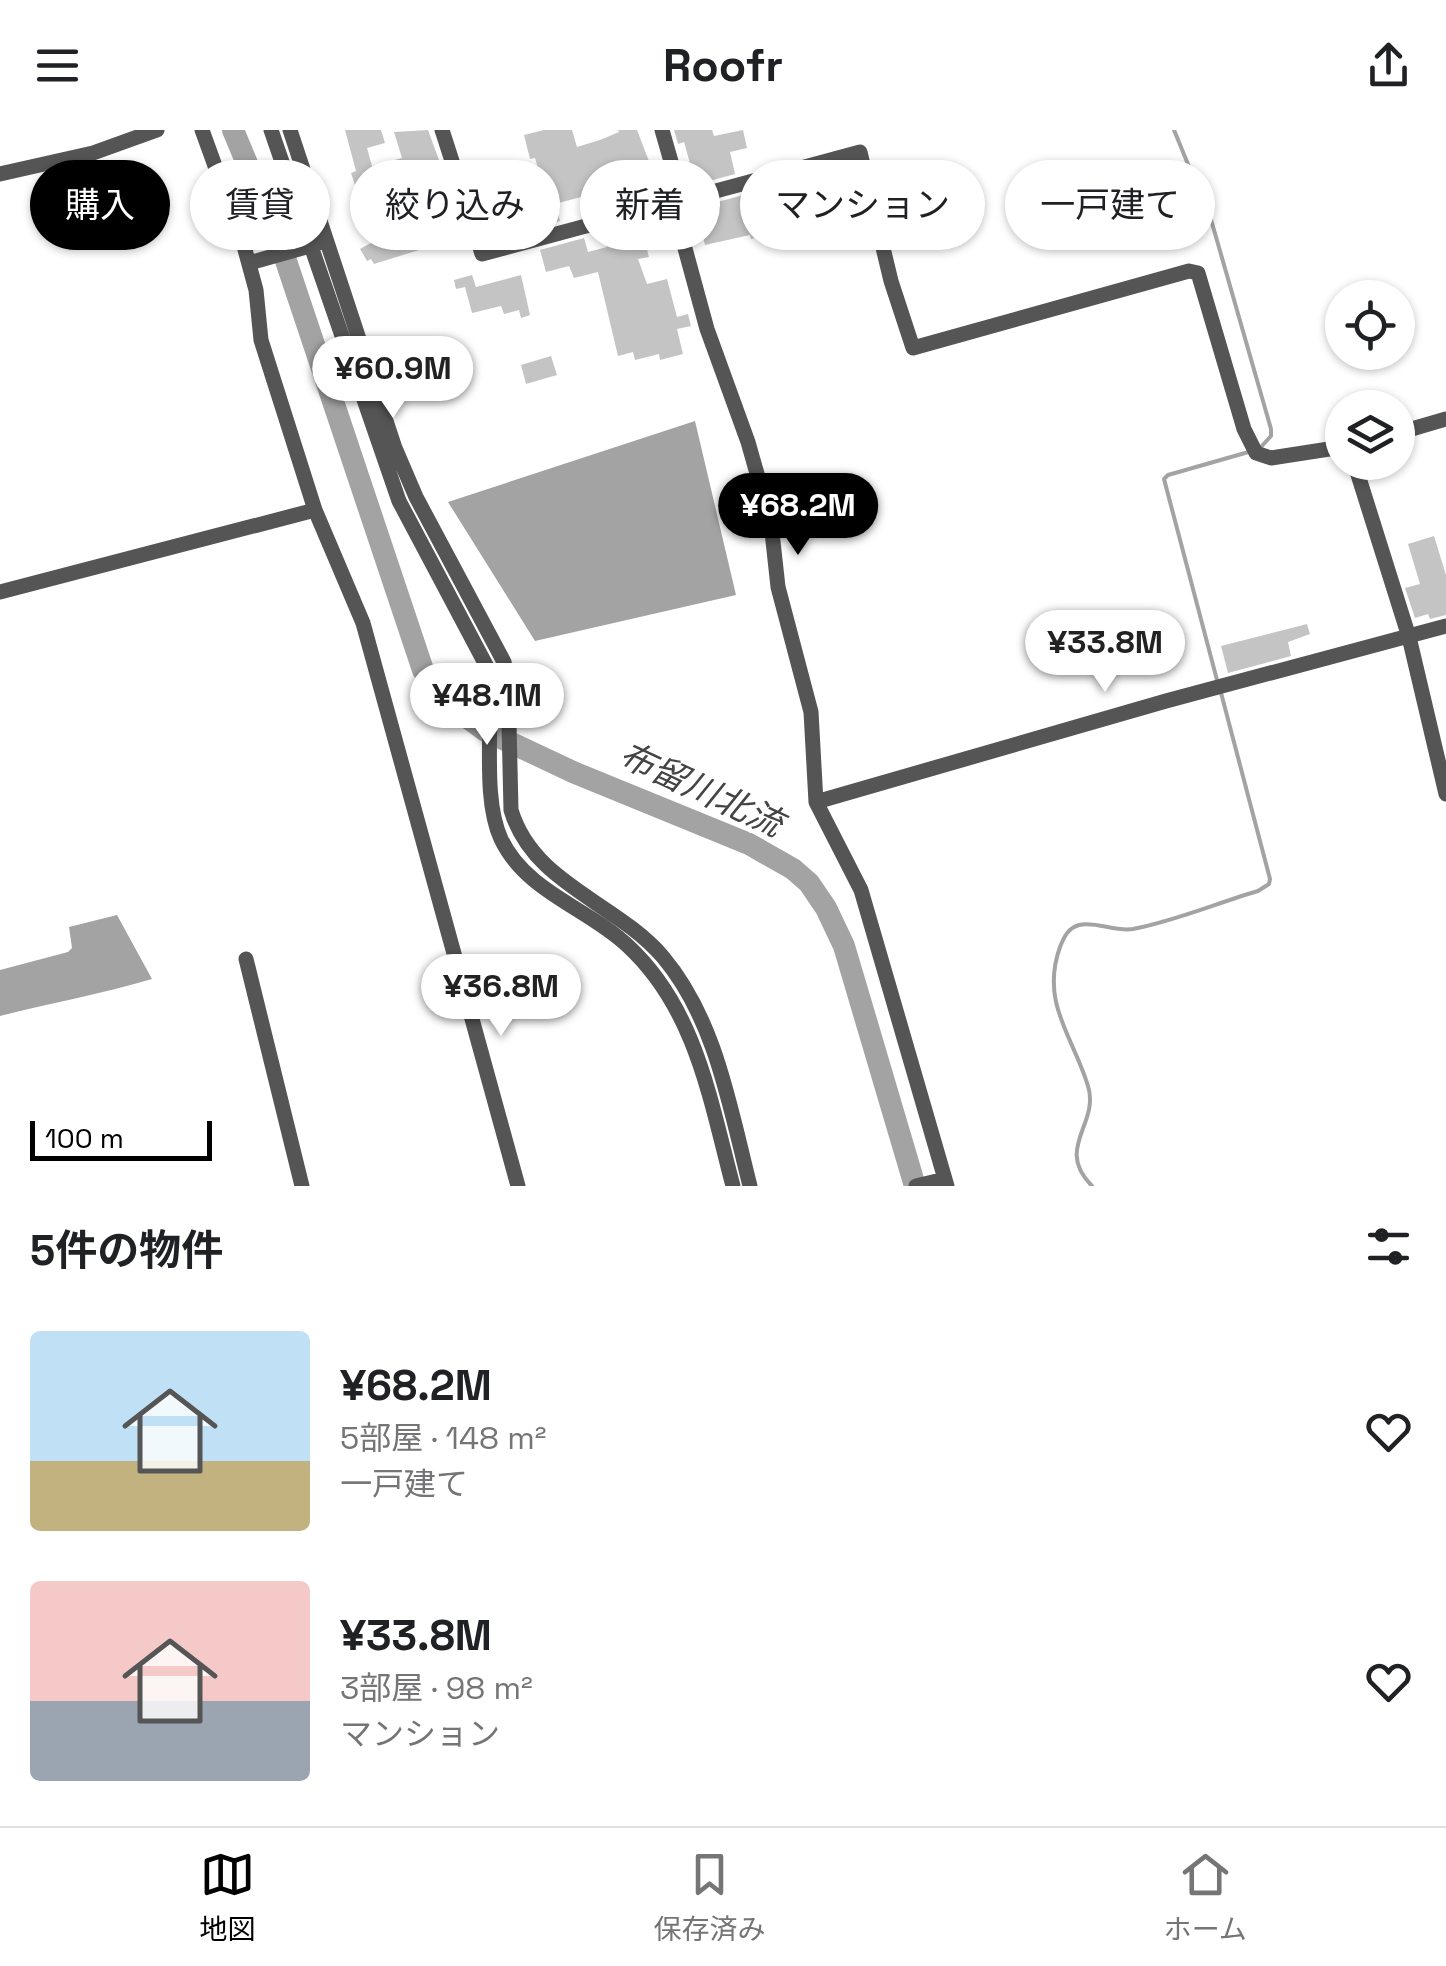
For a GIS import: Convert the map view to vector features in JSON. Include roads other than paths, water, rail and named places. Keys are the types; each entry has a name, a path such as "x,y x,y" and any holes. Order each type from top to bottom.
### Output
{"street":[{"path":"0,174 93,153 158,130"},
{"path":"202,130 251,262 261,340 315,510 363,624 518,1186"},
{"path":"271,130 282,160"},
{"path":"290,130 296,160"},
{"path":"442,130 482,254 580,228"},
{"path":"662,130 671,160"},
{"path":"720,190 860,152 891,280 913,348 1190,272 1198,273 1244,429 1256,452 1271,458 1325,450"},
{"path":"251,262 294,250"},
{"path":"314,250 399,502 486,665 494,814 502,840 522,870 626,944 670,997 688,1030 705,1076 733,1186"},
{"path":"314,250 416,497 504,662 511,810 526,845 543,866 621,917 644,937 690,997 718,1062 750,1186"},
{"path":"686,250 707,329 748,442 771,523 778,588 811,712 816,802 861,890 942,1182 916,1186"},
{"path":"1415,428 1446,418"},
{"path":"1360,480 1409,637 1446,794"},
{"path":"0,592 315,510"},
{"path":"816,802 1148,706 1446,626"},
{"path":"246,959 302,1186"}],"waterway":[{"name":"布留川北流","path":"233,130 279,240 423,670 450,705 484,730 573,772 749,844 793,869 809,883 844,946 915,1186"},
{"path":"1174,130 1212,223 1271,429 1271,436 1261,447"},
{"path":"1217,680 1164,479 1252,451"},
{"path":"1092,1186 1077,1160 1090,1100 1088,1086 1061,1019 1054,985 1065,936 1072,928 1085,924 1126,930 1149,926 1269,884 1220,689"}]}
